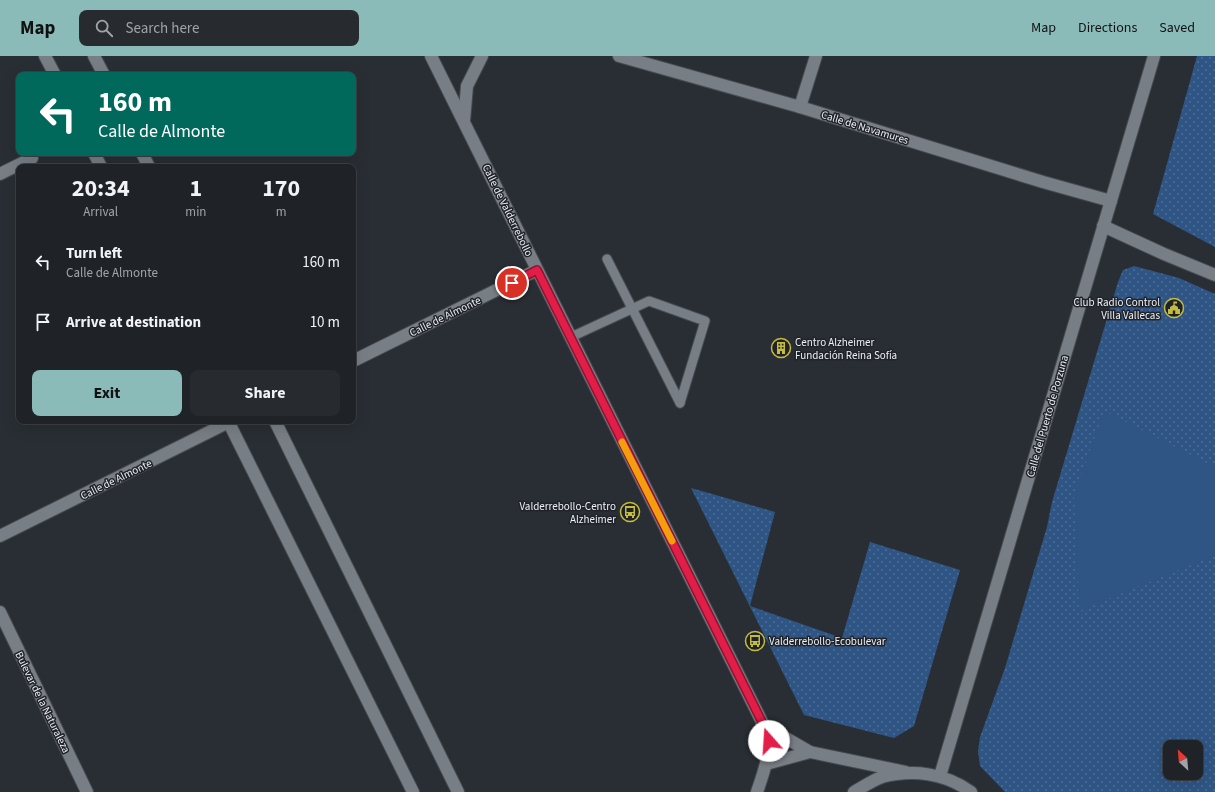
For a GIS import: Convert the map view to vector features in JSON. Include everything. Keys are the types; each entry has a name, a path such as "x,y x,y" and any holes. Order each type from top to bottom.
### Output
{"street":[{"path":"45,56 53,72"},
{"path":"94,56 102,72"},
{"name":"Calle de Valderrebollo","path":"431,56 766,730 769,741 766,764 757,792"},
{"path":"464,121 467,86 482,56"},
{"name":"Calle de Navamures","path":"619,56 800,107 1036,180 1111,201"},
{"path":"800,107 816,56"},
{"name":"Calle del Puerto de Porzuna","path":"940,776 1154,56"},
{"path":"20,164 32,158"},
{"path":"0,174 16,166"},
{"path":"1103,226 1164,254 1215,275"},
{"name":"Calle de Almonte","path":"356,360 537,270"},
{"name":"Calle de Almonte","path":"0,536 223,424"},
{"path":"230,424 413,792"},
{"path":"276,424 458,792"},
{"name":"Bulevar de la Naturaleza","path":"0,612 87,792"},
{"path":"766,730 784,737 810,752 906,772 940,776 961,784 971,792"},
{"path":"766,764 810,752"},
{"path":"854,792 881,778 906,772"}],"lane":[{"path":"570,337 632,308 649,301 705,321 680,402 632,308 607,259"}],"shaded area":[{"path":"1197,56 1215,56 1215,247 1153,214"},
{"path":"1134,266 1179,278 1215,294 1215,792 1005,792 980,766 978,751 980,737 1005,668 1047,527 1052,502 1118,282 1123,270"},
{"path":"1104,411 1215,467 1215,555 1079,611 1074,495"},
{"path":"691,488 775,512 750,606 842,638 870,542 960,570 914,726 894,738 804,715"}],"slow traffic":[{"path":"622,442 672,541"}],"place":[{"name":"Club Radio Control Villa Vallecas","path":"1174,308"},
{"name":"Centro Alzheimer Fundación Reina Sofía","path":"781,348"},
{"name":"Valderrebollo-Centro Alzheimer","path":"630,512"},
{"name":"Valderrebollo-Ecobulevar","path":"755,641"}],"route":[{"path":"512,283 537,270 729,654 766,730 769,741"}]}
